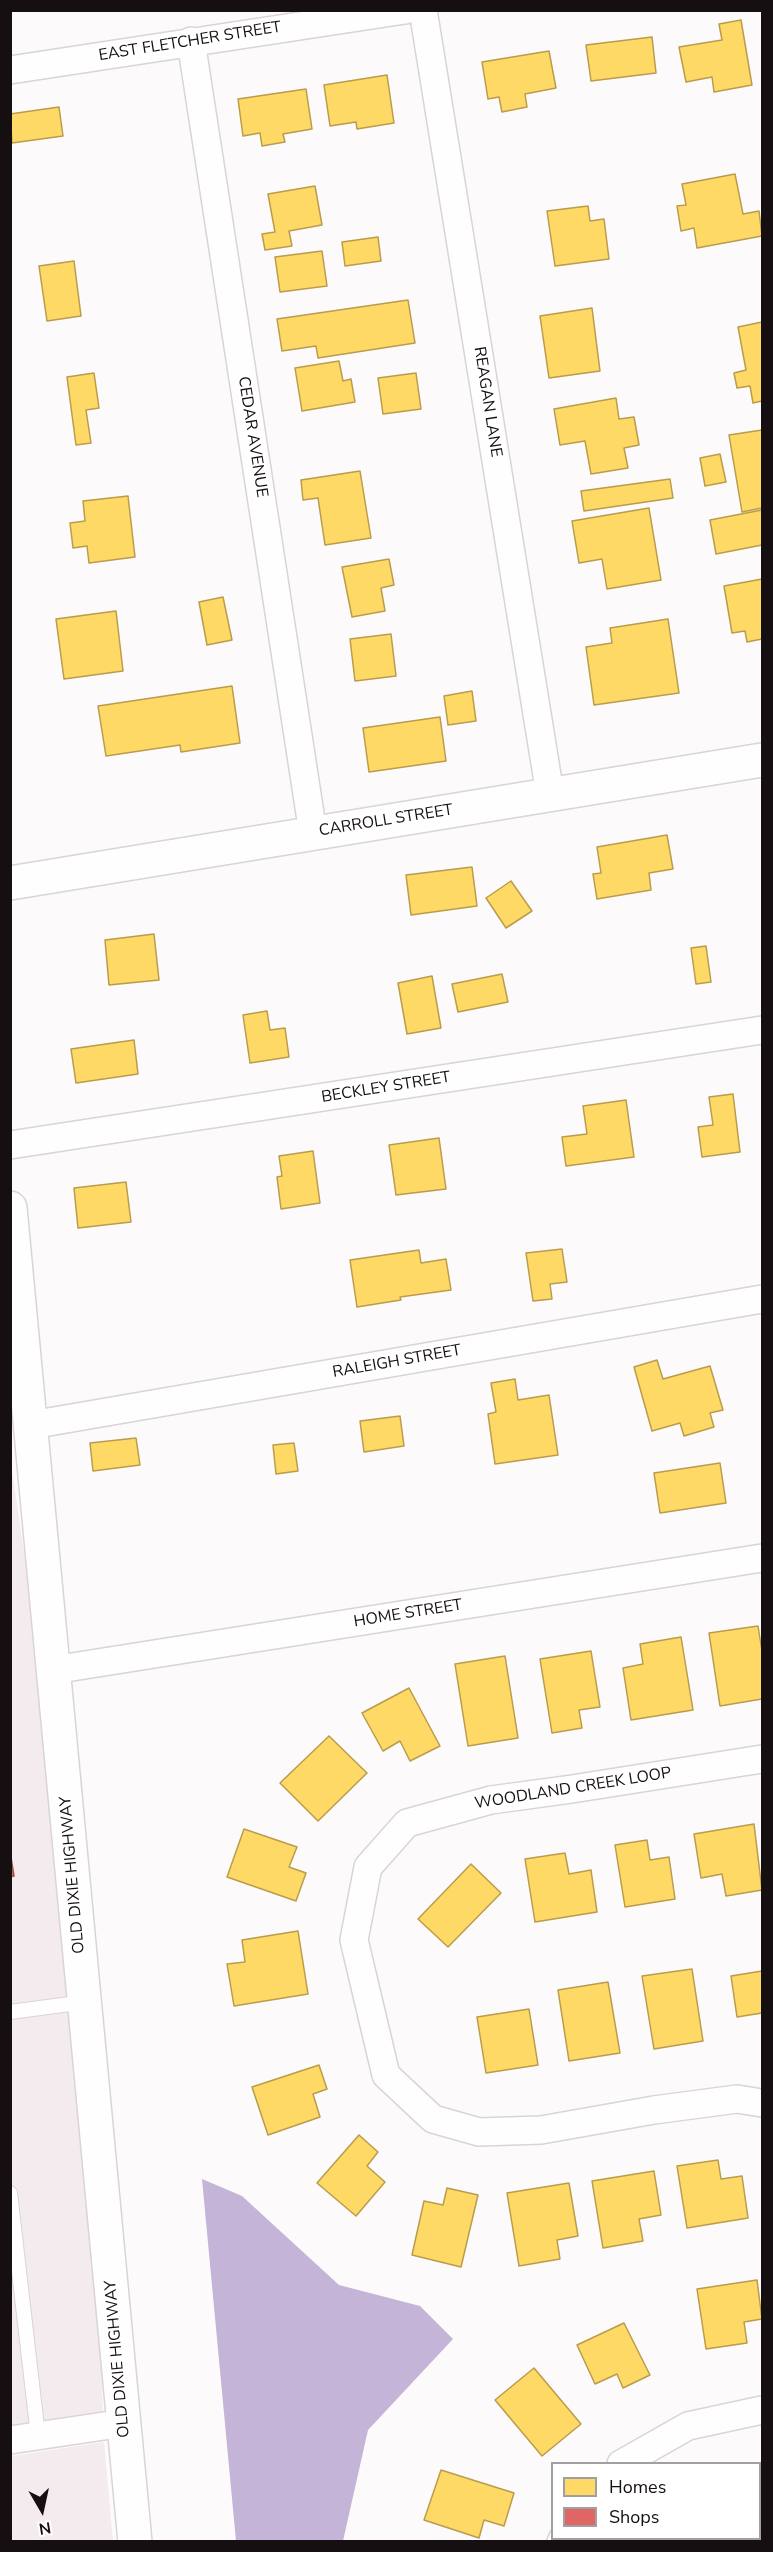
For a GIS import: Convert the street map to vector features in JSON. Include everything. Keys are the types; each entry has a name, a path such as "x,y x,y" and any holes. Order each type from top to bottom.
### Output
{"street":[{"name":"EAST FLETCHER STREET","path":"10,70 405,10"},
{"name":"REAGAN LANE","path":"423,10 550,794"},
{"name":"CEDAR AVENUE","path":"191,41 313,833"},
{"name":"CARROLL STREET","path":"10,883 762,760"},
{"name":"BECKLEY STREET","path":"10,1145 762,1030"},
{"name":"OLD DIXIE HIGHWAY","path":"11,1215 135,2541"},
{"name":"RALEIGH STREET","path":"32,1425 762,1299"},
{"name":"HOME STREET","path":"53,1670 762,1558"},
{"name":"WOODLAND CREEK LOOP","path":"762,1759 572,1790 491,1800 407,1823 368,1867 354,1940 386,2075 433,2119 478,2132 541,2130 654,2110 737,2099 762,2103"},
{"path":"623,2462 688,2426 762,2410"},
{"path":"10,2440 124,2423"}],"lane":[{"path":"10,2012 85,2002"},
{"path":"10,2193 38,2436"}],"shaded area":[{"path":"10,1457 37,1641 98,2287 103,2411 11,2425"},
{"path":"202,2179 242,2196 339,2285 420,2306 453,2339 368,2430 343,2541 236,2541"},
{"path":"104,2442 113,2541 11,2541 11,2456"}],"building: Homes":[{"path":"741,20 752,85 714,92 712,77 686,82 679,47 722,40 719,24"},
{"path":"652,37 656,73 591,81 586,45"},
{"path":"549,51 556,88 525,94 527,107 502,112 499,97 488,99 482,62"},
{"path":"387,75 394,123 357,129 356,122 330,126 324,85"},
{"path":"306,89 312,129 283,134 285,142 262,146 260,133 243,136 238,99"},
{"path":"59,107 63,136 12,143 10,114"},
{"path":"735,174 743,214 759,211 762,236 697,248 694,228 681,231 677,206 686,205 682,184"},
{"path":"315,186 322,225 289,231 292,246 265,250 262,234 275,232 268,194"},
{"path":"588,206 590,221 604,219 609,259 555,266 547,211"},
{"path":"378,237 381,261 345,266 342,242"},
{"path":"322,251 327,286 280,292 275,257"},
{"path":"74,261 81,316 47,321 39,266"},
{"path":"408,300 415,343 318,358 316,346 282,351 277,319"},
{"path":"592,308 600,371 549,378 540,316"},
{"path":"762,322 762,401 753,403 750,386 737,388 734,373 746,370 738,327"},
{"path":"339,361 343,381 351,379 355,402 302,411 295,368"},
{"path":"94,373 99,408 86,410 91,443 76,445 67,377"},
{"path":"416,373 421,409 383,414 378,378"},
{"path":"616,398 619,419 634,417 639,445 624,448 628,468 591,474 585,441 560,445 554,409"},
{"path":"762,430 762,508 742,512 729,435"},
{"path":"720,454 726,482 705,486 700,458"},
{"path":"360,471 371,538 325,545 318,498 303,500 301,480"},
{"path":"670,479 673,498 584,511 581,491"},
{"path":"128,496 135,557 89,563 87,546 73,548 70,523 85,521 83,501"},
{"path":"649,508 661,580 607,589 602,559 579,563 572,521"},
{"path":"762,510 762,545 716,554 710,520"},
{"path":"389,559 394,585 381,588 385,611 352,617 342,567"},
{"path":"762,579 762,639 747,642 745,631 732,633 724,586"},
{"path":"223,597 232,640 207,645 199,602"},
{"path":"116,611 123,671 64,679 56,619"},
{"path":"668,619 679,693 594,705 586,647 612,643 610,628"},
{"path":"391,634 396,676 355,681 350,639"},
{"path":"232,686 240,743 181,752 180,745 106,756 98,706"},
{"path":"472,691 476,721 448,725 444,696"},
{"path":"440,717 446,761 369,772 363,728"},
{"path":"667,835 673,869 649,873 651,890 597,899 593,874 601,873 597,847"},
{"path":"472,867 477,906 411,915 406,875"},
{"path":"511,881 532,911 506,928 486,898"},
{"path":"154,934 159,980 109,985 105,940"},
{"path":"706,946 711,982 696,984 691,948"},
{"path":"502,974 508,1002 458,1012 452,984"},
{"path":"432,976 441,1028 407,1034 398,983"},
{"path":"267,1011 270,1030 285,1028 289,1057 250,1063 243,1015"},
{"path":"134,1040 138,1074 76,1083 71,1049"},
{"path":"733,1094 740,1152 702,1157 698,1127 713,1125 709,1097"},
{"path":"626,1100 634,1157 566,1166 562,1137 587,1134 583,1106"},
{"path":"439,1138 446,1189 396,1195 389,1145"},
{"path":"313,1151 320,1203 281,1209 277,1177 282,1176 279,1156"},
{"path":"126,1182 131,1222 78,1228 74,1188"},
{"path":"562,1249 567,1282 550,1284 552,1299 533,1301 526,1253"},
{"path":"419,1250 421,1263 446,1259 451,1290 400,1297 401,1300 357,1307 350,1260"},
{"path":"657,1360 663,1379 710,1366 723,1410 710,1413 714,1427 684,1436 680,1423 652,1431 634,1367"},
{"path":"515,1379 518,1400 549,1395 558,1455 495,1464 488,1414 496,1412 491,1383"},
{"path":"400,1416 404,1446 364,1452 360,1421"},
{"path":"136,1438 140,1465 93,1471 90,1443"},
{"path":"294,1443 298,1471 276,1474 273,1445"},
{"path":"720,1463 726,1503 660,1513 654,1473"},
{"path":"758,1626 762,1651 762,1699 720,1706 709,1633"},
{"path":"681,1637 693,1710 631,1720 623,1668 643,1664 640,1644"},
{"path":"591,1651 600,1707 579,1710 582,1728 552,1733 540,1659"},
{"path":"505,1656 518,1738 468,1746 455,1664"},
{"path":"409,1688 440,1746 410,1761 400,1741 383,1751 362,1713"},
{"path":"329,1736 367,1773 318,1821 280,1783"},
{"path":"754,1824 762,1890 726,1896 722,1874 701,1878 694,1834"},
{"path":"244,1829 297,1847 289,1867 306,1873 296,1901 227,1877"},
{"path":"647,1840 650,1860 669,1857 675,1899 625,1907 615,1845"},
{"path":"565,1853 569,1874 591,1870 597,1912 535,1922 525,1859"},
{"path":"471,1864 501,1893 448,1947 418,1919"},
{"path":"298,1931 308,1994 234,2006 227,1964 245,1962 242,1940"},
{"path":"692,1969 703,2041 654,2049 642,1976"},
{"path":"762,1971 762,2013 737,2017 731,1976"},
{"path":"608,1982 620,2053 569,2061 558,1990"},
{"path":"529,2009 538,2065 486,2073 477,2017"},
{"path":"319,2065 327,2089 313,2094 320,2117 268,2135 252,2087"},
{"path":"359,2135 378,2152 367,2166 385,2182 356,2216 317,2183"},
{"path":"718,2160 721,2179 742,2176 748,2218 687,2228 677,2166"},
{"path":"654,2171 661,2215 639,2219 643,2241 603,2248 592,2181"},
{"path":"569,2183 578,2236 557,2240 560,2259 519,2266 507,2193"},
{"path":"447,2188 478,2195 461,2267 412,2255 424,2201 443,2205"},
{"path":"757,2280 762,2319 744,2322 747,2343 706,2349 697,2289"},
{"path":"624,2323 650,2375 623,2388 617,2374 595,2384 577,2345"},
{"path":"534,2368 581,2424 542,2456 495,2400"},
{"path":"441,2470 514,2493 504,2526 484,2520 479,2538 424,2520"},
{"path":"761,2488 762,2542 756,2542 756,2540 761,2540"},
{"path":"631,2540 697,2540 695,2542 629,2542"}],"building: Shops":[{"path":"10,1851 14,1876 10,1877"}]}
